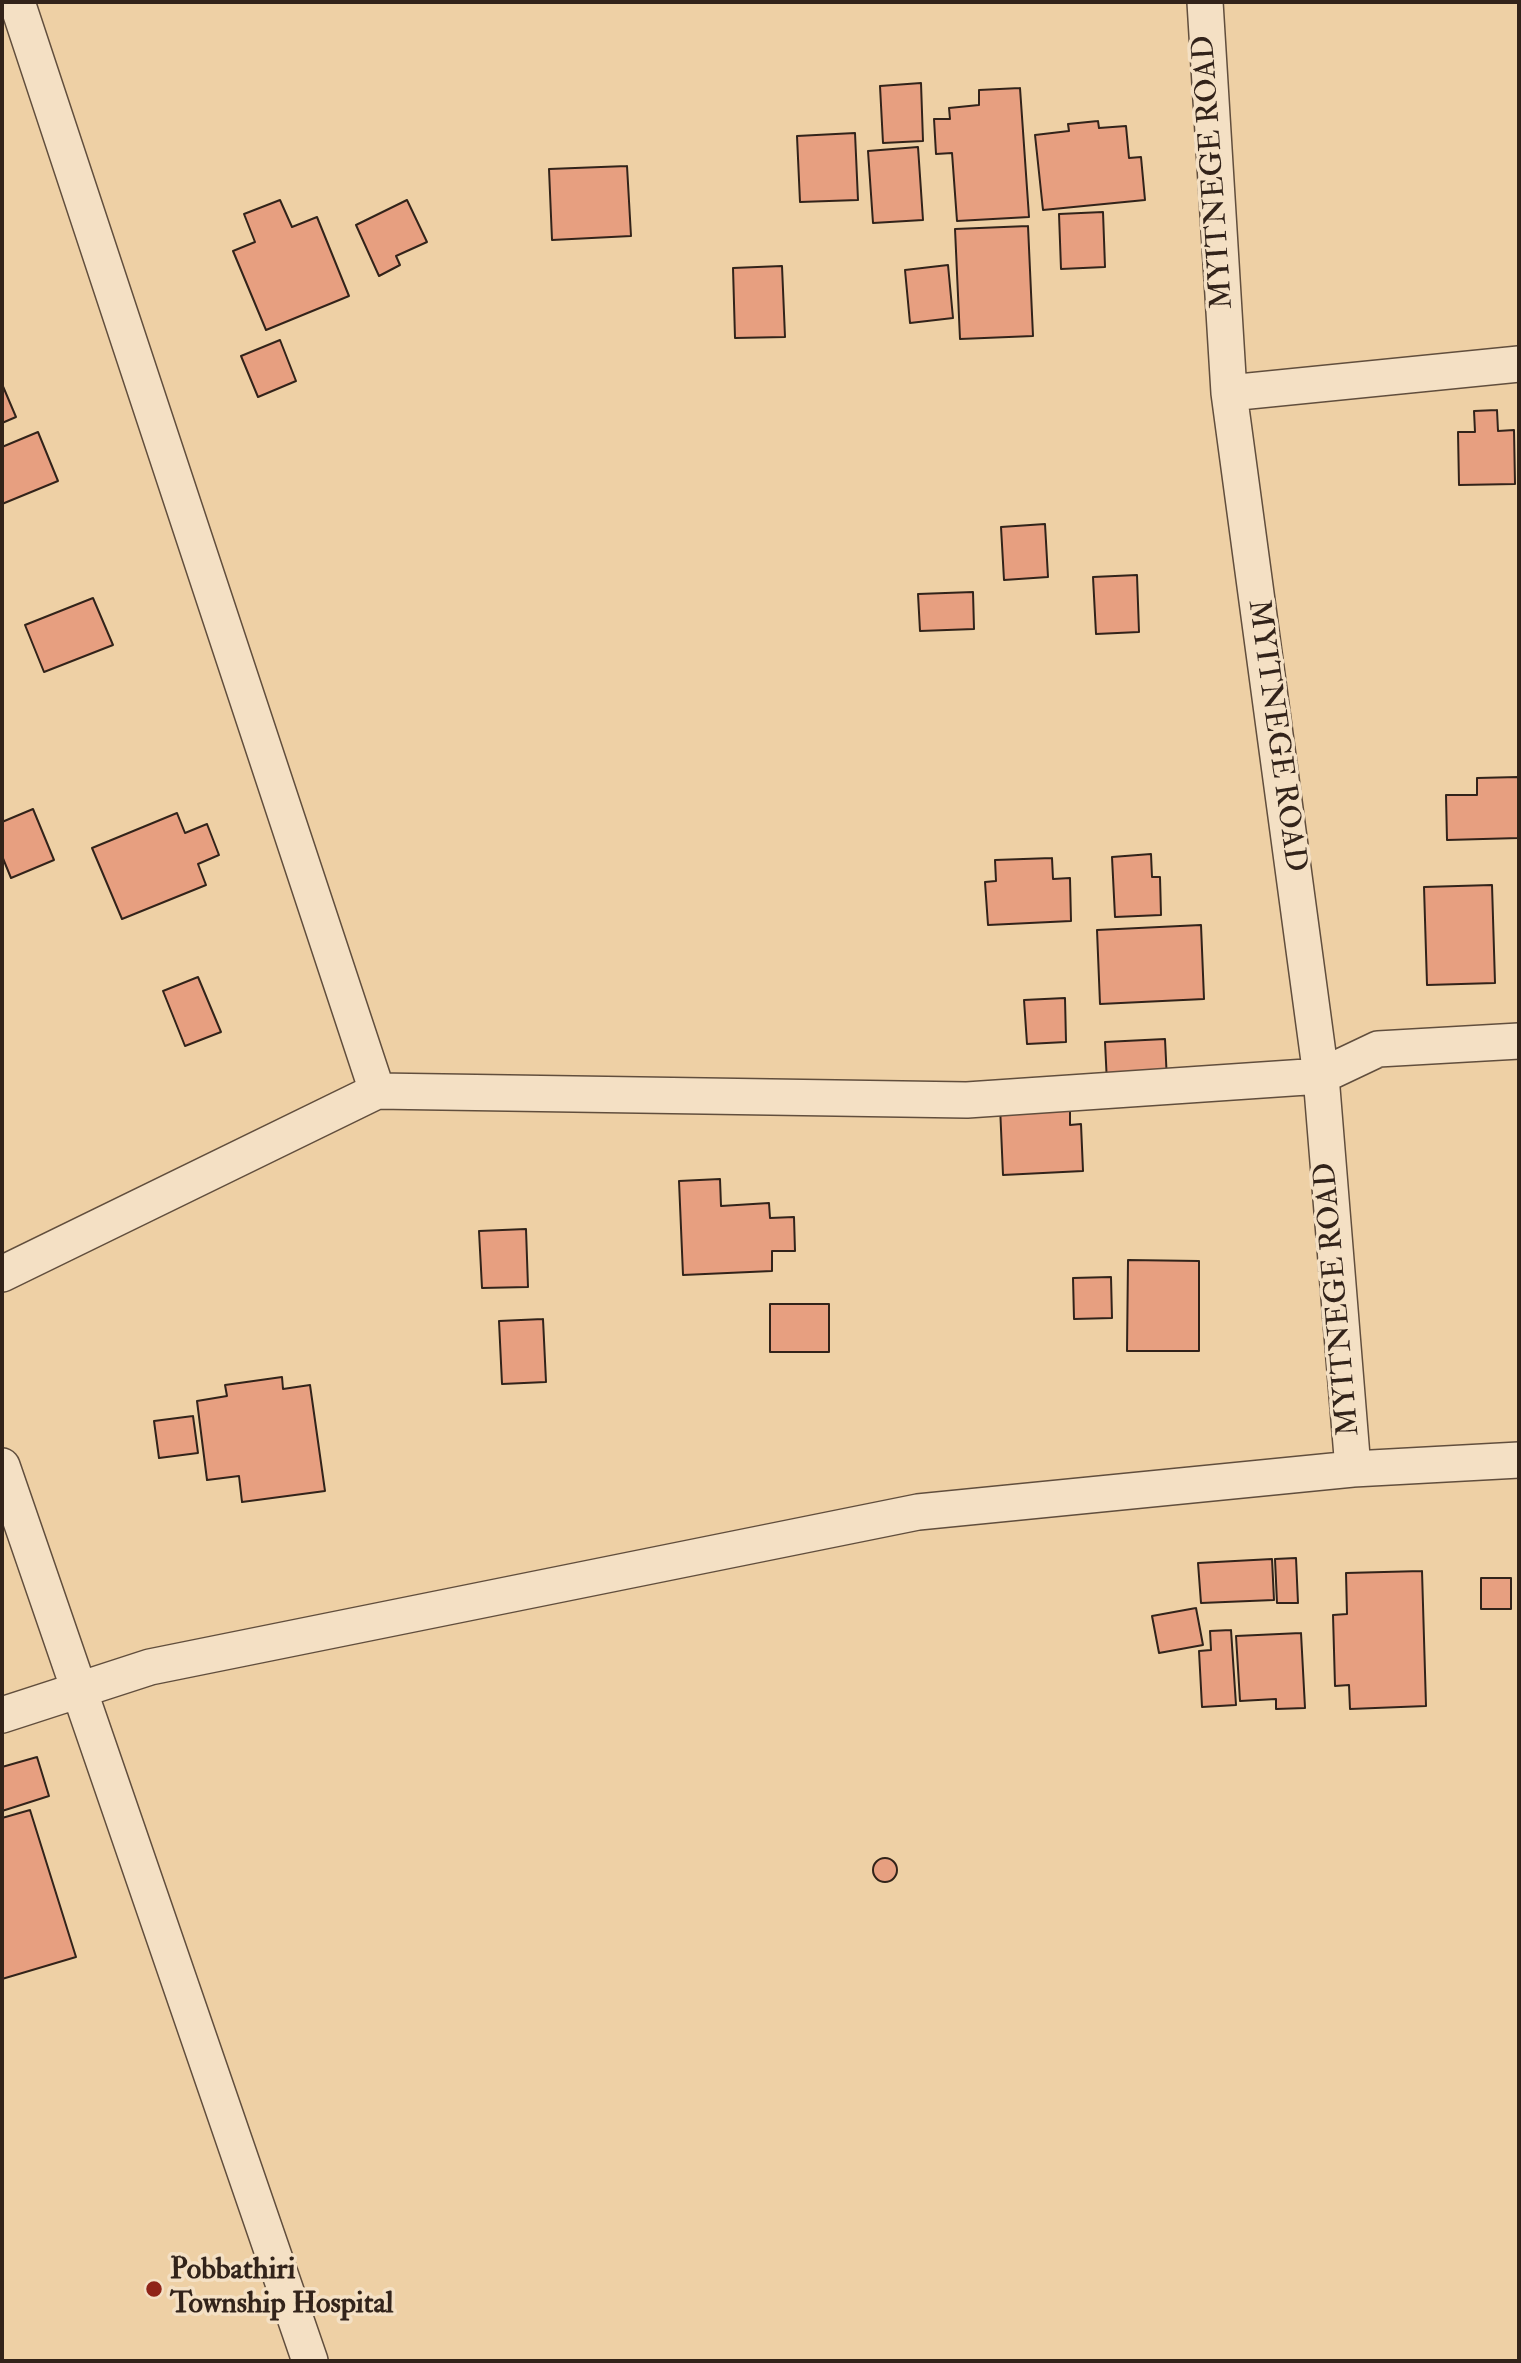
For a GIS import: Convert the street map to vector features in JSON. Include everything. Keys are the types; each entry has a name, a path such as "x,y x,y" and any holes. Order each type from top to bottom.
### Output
{"street":[{"path":"17,2 377,1091"},
{"name":"MYITNEGE ROAD","path":"1205,2 1229,393 1321,1076 1353,1469"},
{"path":"1229,393 1519,364"},
{"path":"2,1274 377,1091 967,1100 1321,1076 1378,1049 1519,1041"},
{"path":"2,1715 150,1667 918,1512 1353,1469 1519,1460"},
{"path":"2,1466 310,2361"}],"building":[{"path":"921,83 923,141 883,143 880,86"},
{"path":"1020,88 1029,217 957,221 952,153 936,154 934,119 950,119 949,108 979,105 979,90"},
{"path":"1098,121 1099,128 1126,126 1129,158 1141,157 1145,200 1043,210 1035,135 1069,131 1068,124"},
{"path":"855,133 858,200 800,202 797,136"},
{"path":"918,147 923,220 873,223 868,151"},
{"path":"627,166 631,236 552,240 549,169"},
{"path":"280,200 292,227 317,217 349,296 266,330 233,251 255,242 244,214"},
{"path":"407,200 427,242 396,256 400,265 379,276 356,225"},
{"path":"1103,212 1105,267 1061,269 1059,214"},
{"path":"1028,226 1033,336 960,339 955,229"},
{"path":"948,265 953,318 910,323 905,270"},
{"path":"782,266 785,337 735,338 733,268"},
{"path":"280,340 296,381 258,397 241,356"},
{"path":"2,384 16,417 2,423"},
{"path":"1497,410 1498,431 1514,430 1515,484 1459,485 1458,432 1475,432 1474,411"},
{"path":"38,432 58,481 2,504 2,447"},
{"path":"1045,524 1048,577 1004,580 1001,527"},
{"path":"1137,575 1139,632 1096,634 1093,577"},
{"path":"973,592 974,629 920,631 918,594"},
{"path":"93,598 113,645 44,672 25,625"},
{"path":"1518,777 1519,838 1447,840 1446,795 1477,795 1477,778"},
{"path":"33,809 54,860 11,878 2,856 2,822"},
{"path":"177,813 185,833 207,824 219,855 198,864 206,885 122,919 92,848"},
{"path":"1151,854 1152,877 1160,877 1161,915 1115,917 1112,857"},
{"path":"1052,858 1053,879 1070,878 1071,921 988,925 985,882 996,881 995,860"},
{"path":"1492,885 1495,983 1427,985 1424,887"},
{"path":"1201,925 1204,999 1100,1004 1097,930"},
{"path":"198,977 221,1032 185,1046 163,991"},
{"path":"1065,998 1066,1042 1027,1044 1024,1000"},
{"path":"1165,1039 1167,1081 1107,1083 1105,1042"},
{"path":"1070,1103 1070,1125 1081,1124 1083,1171 1003,1175 1000,1106"},
{"path":"720,1179 721,1206 769,1203 770,1218 794,1217 795,1251 772,1251 772,1271 683,1275 679,1181"},
{"path":"526,1229 528,1287 482,1288 479,1231"},
{"path":"1128,1260 1199,1261 1199,1351 1127,1351"},
{"path":"1111,1277 1112,1318 1074,1319 1073,1278"},
{"path":"770,1304 829,1304 829,1352 770,1352"},
{"path":"543,1319 546,1382 502,1384 499,1321"},
{"path":"282,1377 283,1389 310,1385 325,1491 242,1502 239,1476 207,1480 197,1401 227,1396 225,1385"},
{"path":"193,1416 198,1453 159,1458 154,1421"},
{"path":"1296,1558 1298,1603 1277,1603 1275,1559"},
{"path":"1272,1559 1274,1600 1201,1603 1198,1563"},
{"path":"1422,1571 1426,1706 1350,1709 1349,1685 1335,1686 1333,1615 1347,1614 1346,1573"},
{"path":"1481,1578 1511,1578 1511,1609 1481,1609"},
{"path":"1196,1608 1203,1645 1159,1653 1152,1616"},
{"path":"1231,1630 1236,1705 1202,1707 1199,1651 1211,1650 1210,1631"},
{"path":"1301,1633 1305,1708 1276,1709 1276,1699 1240,1701 1236,1636"},
{"path":"37,1757 49,1796 2,1811 2,1767"},
{"path":"30,1810 76,1957 2,1979 2,1818"},
{"path":"885,1858 894,1861 897,1870 894,1879 885,1882 876,1879 873,1870 876,1861"}],"place":[{"name":"Pobbathiri Township Hospital","path":"154,2289"}]}
